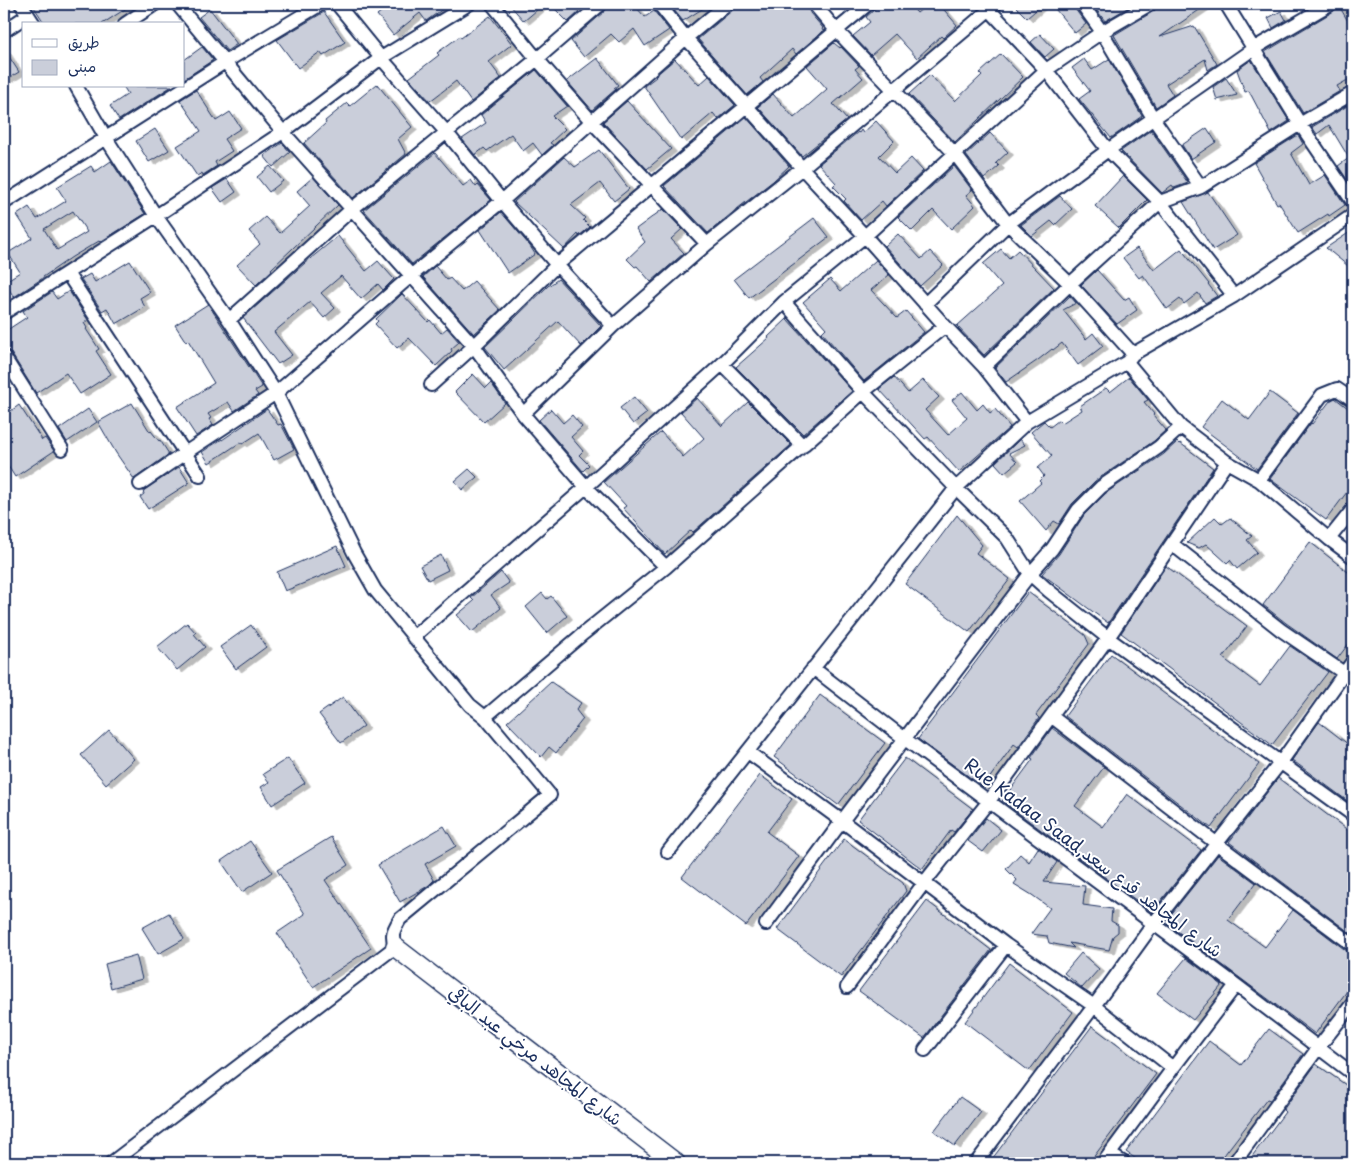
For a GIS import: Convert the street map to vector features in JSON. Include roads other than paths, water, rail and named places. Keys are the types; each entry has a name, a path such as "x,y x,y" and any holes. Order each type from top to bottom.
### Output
{"street":[{"path":"128,22 155,4"},
{"path":"177,4 283,132 474,346 523,414 586,487 666,567"},
{"path":"185,88 321,4"},
{"path":"337,4 502,201 613,326"},
{"path":"4,313 283,132 381,58 469,4"},
{"path":"492,4 592,122 707,244"},
{"path":"229,320 352,209 537,59 601,4"},
{"path":"659,4 686,38 746,106 984,367 1027,422"},
{"path":"140,484 276,393 412,275 502,201 727,4"},
{"path":"814,4 836,30 955,154 1008,224 1070,284 1130,358 1181,427 1227,462 1259,480 1353,557"},
{"path":"431,384 474,346 557,264 868,4"},
{"path":"1082,4 1102,32 1153,118 1201,187"},
{"path":"413,637 586,487 722,364 784,302 865,236 1046,70 1102,32 1150,4"},
{"path":"1226,4 1300,124 1353,202"},
{"path":"925,304 1008,224 1108,150 1253,49 1330,4"},
{"path":"523,414 613,326 707,244 802,168 894,90 990,6 1046,70 1108,150 1160,202 1234,296"},
{"path":"4,31 28,14"},
{"path":"77,88 106,138 156,216 229,320 276,393 354,554 375,590 470,705 485,718 550,795 400,919 392,937 395,947 111,1163"},
{"path":"4,203 184,88"},
{"path":"984,367 1070,284 1160,202 1201,187 1300,124 1353,93"},
{"path":"668,852 956,488 1027,422 1234,296 1353,215"},
{"path":"67,272 200,476"},
{"path":"784,302 863,392 1007,538 1030,574 1108,638 1353,815"},
{"path":"485,718 584,633 666,567 863,392 945,326"},
{"path":"4,357 62,449"},
{"path":"722,364 803,446"},
{"path":"1259,480 1322,395 1337,389 1353,400"},
{"path":"766,924 1030,574 1052,549 1078,510 1101,487 1159,447 1181,427"},
{"path":"847,987 924,883 989,801 1108,638 1227,462"},
{"path":"1329,539 1353,509"},
{"path":"1172,544 1281,630 1344,673"},
{"path":"976,1163 1154,923 1281,762 1353,661"},
{"name":"Rue Kadaa Saad,شارع المجاهد قدع سعد","path":"813,668 1353,1074"},
{"path":"1051,716 1216,843 1353,945"},
{"path":"748,752 1006,945 1094,1006 1173,1068"},
{"path":"925,1050 1006,945"},
{"name":"شارع المجاهد مرخي عبد الباقي","path":"395,947 676,1163"},
{"path":"1124,1163 1107,1158 1236,985"},
{"path":"1234,1163 1353,1003"}]}
